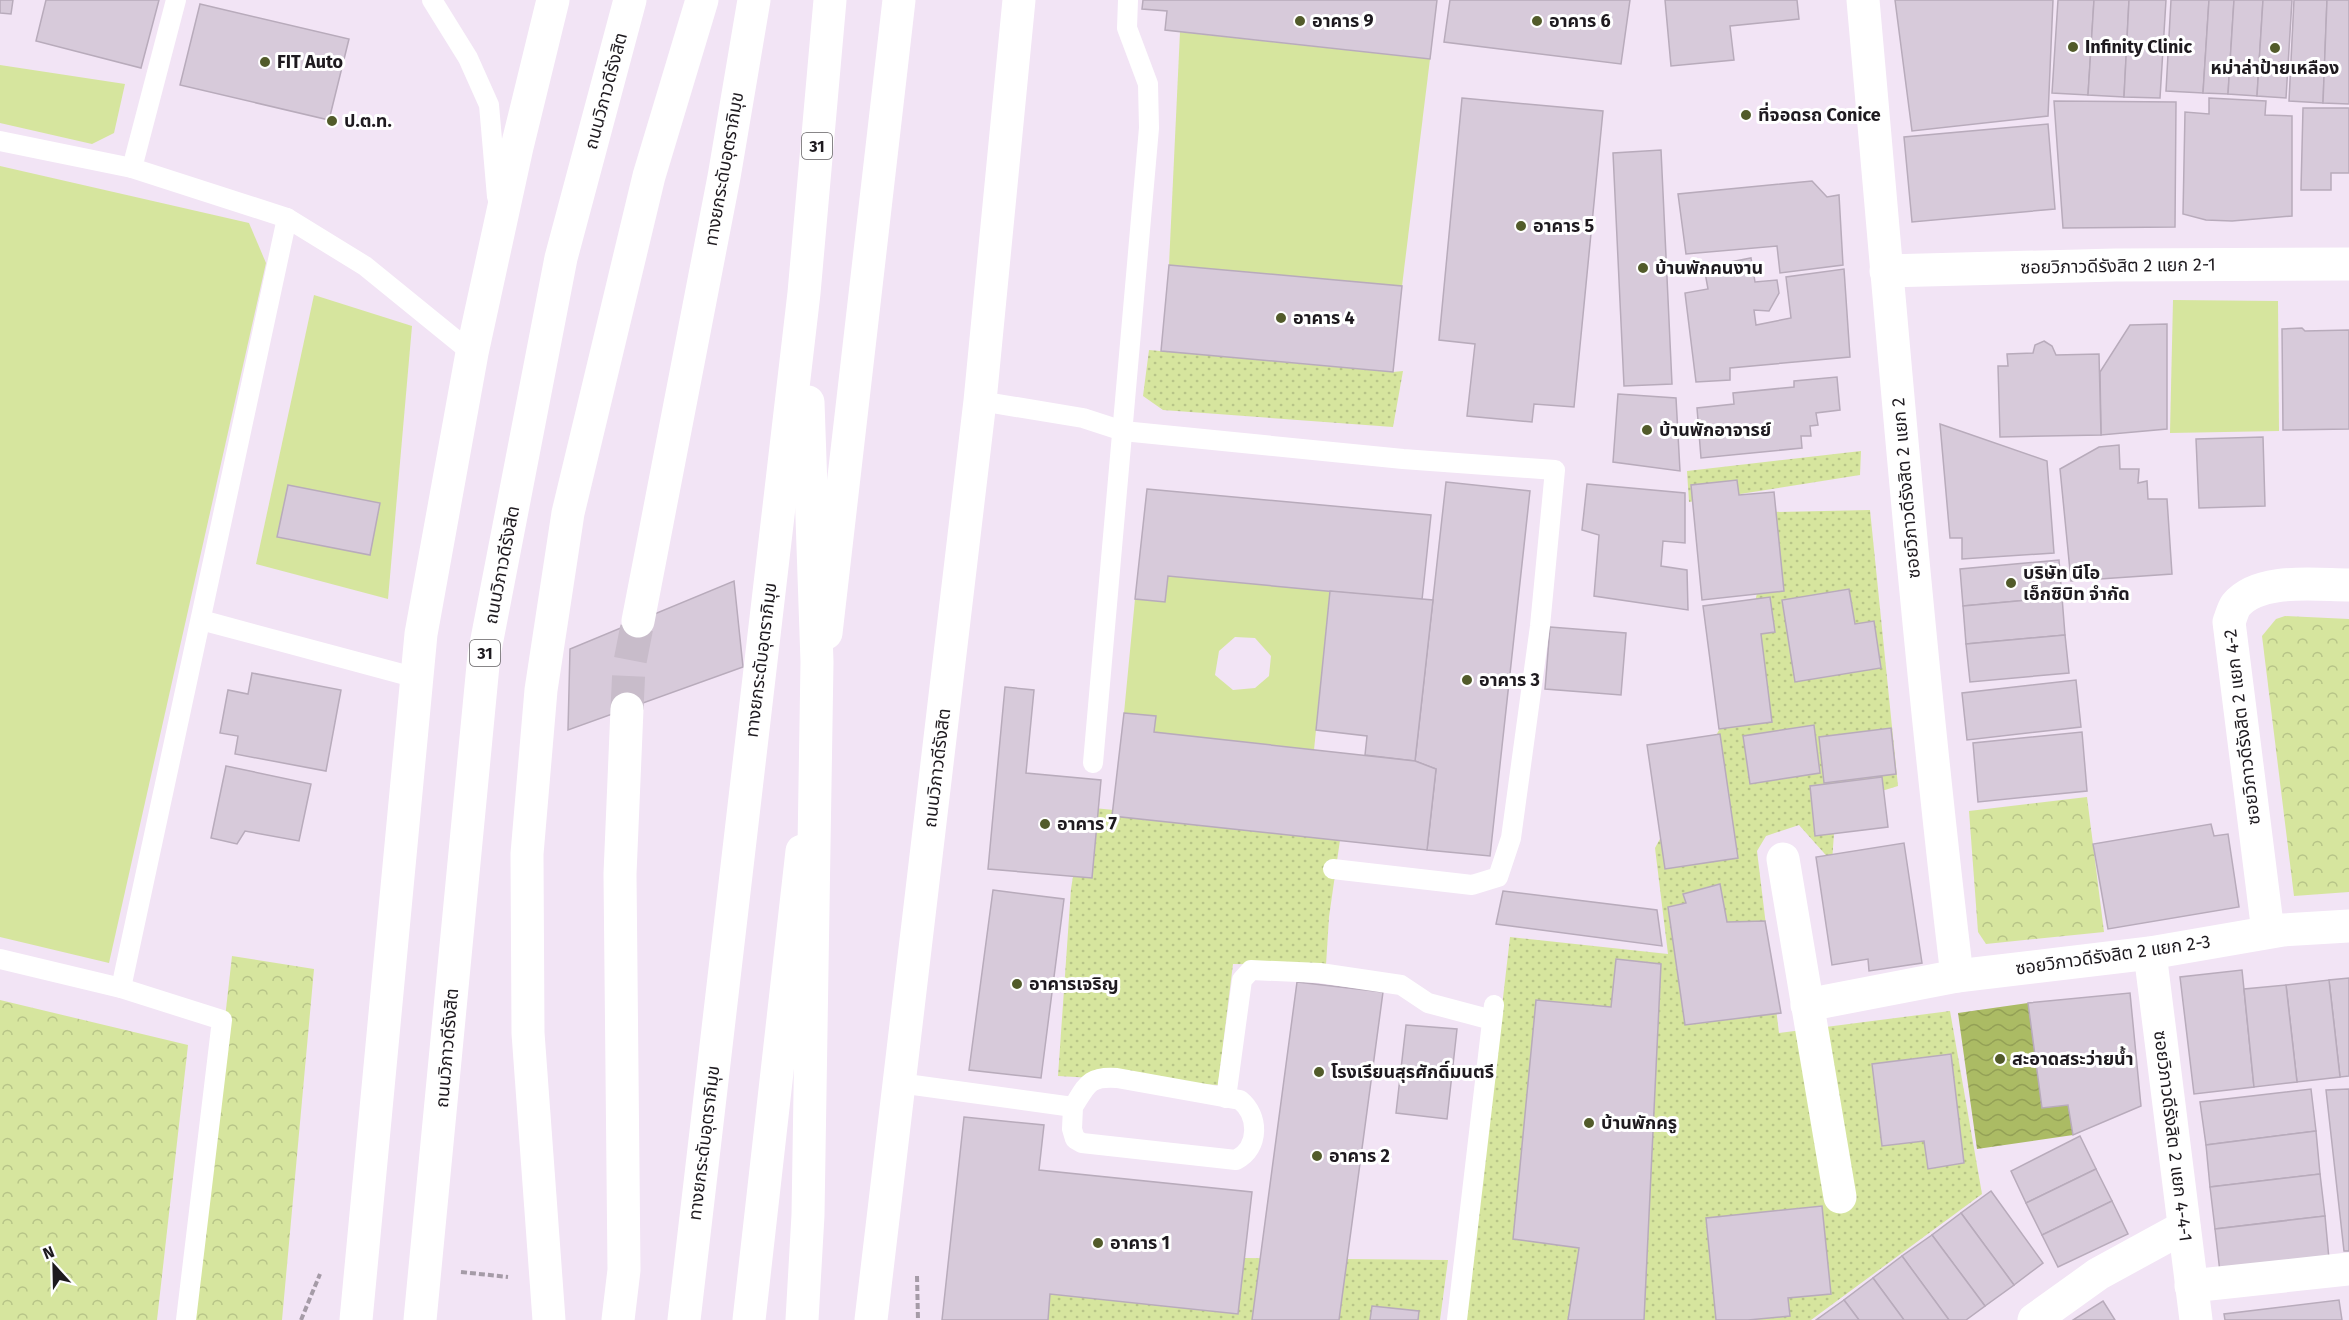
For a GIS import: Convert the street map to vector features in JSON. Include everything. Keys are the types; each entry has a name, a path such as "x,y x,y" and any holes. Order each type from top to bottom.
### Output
{"main road":[{"path":"356,1320 421,634 472,352 553,0"},
{"name":"ถนนวิภาวดีรังสิต","path":"420,1320 484,655 561,258 630,0"},
{"path":"549,1320 528,1033 527,854 541,690 568,513 649,176 702,0"},
{"name":"ทางยกระดับอุตราภิมุข","path":"638,621 724,177 754,0"},
{"name":"ทางยกระดับอุตราภิมุข","path":"684,1320 804,293 830,0"},
{"path":"749,1320 861,317 899,0"},
{"name":"ถนนวิภาวดีรังสิต","path":"871,1320 980,401 1018,0"},
{"name":"ซอยวิภาวดีรังสิต 2 แยก 2","path":"1863,0 1919,628 1957,976"},
{"name":"ซอยวิภาวดีรังสิต 2 แยก 2-1","path":"1886,271 2115,265 2349,264"},
{"path":"802,1320 808,1215 817,662 804,293"},
{"name":"ซอยวิภาวดีรังสิต 2 แยก 4-2","path":"2268,932 2229,622 2236,605 2264,587 2349,585"},
{"path":"618,1320 624,1270 620,874 627,709"},
{"path":"1783,859 1840,1197"},
{"name":"ซอยวิภาวดีรังสิต 2 แยก 2-3","path":"1957,976 2150,953 2268,932 2349,926"},
{"name":"ซอยวิภาวดีรังสิต 2 แยก 4-4-1","path":"2150,953 2196,1320"},
{"path":"1807,1005 1957,976"},
{"path":"2034,1320 2098,1274 2184,1227"},
{"path":"2191,1286 2349,1269"}],"lane":[{"path":"132,168 176,0"},
{"path":"432,0 468,58 489,105 500,226"},
{"path":"1093,763 1149,128 1148,84 1127,28 1128,0"},
{"path":"0,141 132,168 287,218 365,266 472,352"},
{"path":"121,988 287,218"},
{"path":"980,401 1083,418 1123,431 1403,459 1555,470 1540,626 1512,838 1498,877 1472,885 1333,869"},
{"path":"201,620 417,678"},
{"path":"0,959 121,988 222,1020 186,1320"},
{"path":"1226,1098 1242,980 1251,970 1320,973 1401,985 1428,1003 1493,1012 1457,1320"},
{"path":"1101,1077 1240,1100 1246,1105 1253,1120 1254,1137 1251,1149 1236,1160 1082,1143 1075,1138 1072,1129 1073,1107 1088,1082 1101,1077"},
{"path":"899,1083 1073,1107"}],"path":[{"path":"301,1320 324,1266"},
{"path":"917,1273 918,1320"}],"green space":[{"path":"1180,32 1430,59 1402,286 1169,265"},
{"path":"0,65 125,84 114,133 92,144 0,123"},
{"path":"0,166 249,223 266,263 109,963 0,937"},
{"path":"314,295 412,326 388,599 256,564"},
{"path":"2173,300 2278,301 2279,431 2170,433"},
{"path":"1149,350 1393,372 1403,371 1393,427 1163,410 1143,396"},
{"path":"1861,451 1860,475 1689,502 1687,471"},
{"path":"1870,510 1898,786 1836,805 1832,862 1799,825 1766,836 1757,851 1779,1033 1950,1011 1982,1194 1811,1320 1466,1320 1510,937 1668,954 1655,848 1725,719 1753,614 1772,512"},
{"path":"1168,576 1330,591 1314,750 1154,732 1156,716 1124,713 1135,599 1165,602","holes":["1235,637 1255,638 1271,656 1269,676 1255,688 1233,690 1215,675 1219,651"]},
{"path":"2285,616 2349,619 2349,892 2294,896 2262,636 2276,619"},
{"path":"2087,797 2104,932 1986,944 1978,932 1969,811"},
{"path":"1084,807 1341,833 1329,917 1326,965 1233,964 1218,1085 1058,1076 1071,889"},
{"path":"232,956 314,969 282,1320 191,1320"},
{"path":"0,1000 188,1045 157,1320 0,1320"},
{"path":"1045,1256 1448,1260 1440,1320 1044,1320"}],"water":[{"name":"สะอาดสระว่ายน้ำ","path":"2028,1003 2042,1108 2068,1105 2073,1135 1977,1149 1958,1013"}],"building":[{"path":"0,0 13,0 11,14 0,13"},
{"path":"46,0 159,0 141,68 36,41"},
{"name":"อาคาร 9","path":"1143,0 1437,0 1430,59 1165,30 1167,11 1142,9"},
{"name":"อาคาร 6","path":"1450,0 1630,0 1621,64 1444,42"},
{"path":"1665,0 1797,0 1799,19 1730,26 1734,60 1671,66"},
{"path":"1895,0 2053,0 2048,116 1912,131"},
{"name":"Infinity Clinic","path":"2058,0 2094,0 2088,95 2052,93"},
{"path":"2094,0 2129,0 2124,97 2088,95"},
{"path":"2129,0 2166,0 2160,98 2124,97"},
{"path":"2171,0 2209,0 2203,93 2166,91"},
{"path":"2209,0 2234,0 2228,94 2203,93"},
{"path":"2234,0 2263,0 2257,96 2228,94"},
{"name":"หม่าล่าป้ายเหลือง","path":"2263,0 2292,0 2286,98 2257,96"},
{"path":"2294,0 2327,0 2323,103 2289,101"},
{"path":"2327,0 2349,0 2349,104 2323,103"},
{"name":"FIT Auto","path":"200,4 349,39 329,120 180,85"},
{"name":"อาคาร 5","path":"1462,98 1603,111 1574,407 1534,404 1532,422 1467,416 1475,344 1439,340"},
{"path":"2209,98 2266,101 2265,115 2292,116 2292,216 2232,221 2206,220 2183,214 2185,112 2209,114"},
{"path":"2054,101 2176,102 2175,227 2063,228"},
{"path":"2303,108 2349,108 2349,173 2331,173 2331,190 2301,190"},
{"path":"2048,124 2055,209 1912,222 1904,137"},
{"name":"บ้านพักคนงาน","path":"1661,150 1672,384 1624,386 1613,153"},
{"path":"1812,181 1827,197 1839,195 1843,265 1780,273 1777,246 1686,254 1678,194"},
{"path":"1751,258 1755,282 1777,280 1779,293 1769,311 1754,310 1756,325 1791,318 1786,277 1844,269 1850,357 1730,368 1730,380 1696,382 1685,293 1708,289 1704,267"},
{"name":"อาคาร 4","path":"1169,265 1402,286 1393,372 1161,351"},
{"path":"2167,324 2167,429 2101,435 2100,372 2130,325"},
{"path":"2302,328 2305,331 2349,330 2349,429 2283,430 2282,329"},
{"path":"2044,341 2052,346 2056,355 2099,354 2101,435 2000,437 1998,366 2008,366 2007,354 2033,353 2035,345"},
{"path":"1837,377 1840,410 1816,413 1818,425 1810,426 1811,436 1801,436 1802,448 1701,458 1697,408 1734,404 1733,393 1794,387 1794,381"},
{"name":"บ้านพักอาจารย์","path":"1618,394 1676,398 1680,471 1613,462"},
{"path":"1940,424 2047,461 2054,553 1962,559 1962,538 1950,538"},
{"path":"2263,437 2265,506 2199,508 2196,439"},
{"path":"2119,445 2120,469 2139,469 2138,483 2147,481 2148,499 2167,499 2172,574 2071,581 2060,469 2099,447"},
{"path":"1737,480 1739,495 1774,492 1784,591 1702,600 1691,485"},
{"name":"อาคาร 3","path":"1446,482 1530,491 1490,856 1427,850 1436,769 1415,761"},
{"path":"1587,484 1685,493 1685,543 1663,541 1661,566 1687,570 1688,610 1594,596 1599,535 1582,530"},
{"path":"288,485 380,503 370,555 277,537"},
{"path":"1147,489 1431,515 1422,600 1168,576 1165,602 1135,599"},
{"name":"บริษัท นีโอ เอ็กซิบิท จำกัด","path":"2059,560 2062,597 1963,606 1960,569"},
{"path":"734,581 743,667 568,730 570,649"},
{"path":"1849,589 1855,624 1874,621 1881,668 1795,682 1782,600"},
{"path":"1330,591 1433,600 1415,761 1365,755 1367,736 1316,730"},
{"path":"1770,597 1775,632 1761,634 1772,722 1719,729 1703,606"},
{"path":"2062,597 2065,635 1966,644 1963,606"},
{"path":"1550,627 1626,633 1621,695 1545,689"},
{"path":"2065,635 2069,673 1970,682 1966,644"},
{"path":"252,673 341,690 326,771 235,754 238,736 220,733 228,690 248,694"},
{"path":"2076,680 2081,727 1967,740 1962,693"},
{"name":"อาคาร 7","path":"1005,687 1034,690 1026,773 1101,780 1092,878 988,869"},
{"path":"1124,713 1156,716 1154,732 1415,761 1436,769 1427,850 1112,816"},
{"path":"1814,725 1820,773 1750,784 1743,736"},
{"path":"1891,728 1896,774 1824,783 1819,737"},
{"path":"2082,732 2087,791 1978,802 1973,743"},
{"path":"1720,734 1738,858 1665,869 1647,745"},
{"path":"226,766 311,784 299,841 245,831 237,844 211,838"},
{"path":"1882,777 1888,827 1815,836 1810,786"},
{"path":"2211,824 2214,836 2228,834 2239,907 2108,929 2093,844"},
{"path":"1904,843 1922,963 1869,971 1868,959 1832,965 1816,857"},
{"path":"1720,884 1727,922 1765,921 1781,1013 1685,1025 1668,907 1686,903 1683,894"},
{"name":"อาคารเจริญ","path":"993,890 1064,899 1041,1078 969,1070"},
{"path":"1503,891 1657,910 1662,946 1496,924"},
{"name":"บ้านพักครู","path":"1616,959 1661,964 1644,1320 1568,1320 1579,1248 1513,1239 1536,1000 1611,1007"},
{"path":"2242,970 2254,1087 2194,1094 2180,977"},
{"path":"2349,978 2349,1076 2340,1077 2329,980"},
{"path":"2329,980 2340,1077 2297,1082 2286,985"},
{"name":"อาคาร 2","path":"1297,982 1383,992 1339,1320 1252,1320"},
{"path":"2286,985 2297,1082 2254,1087 2244,989"},
{"path":"2130,993 2141,1106 2073,1135 2068,1105 2042,1108 2028,1003"},
{"path":"1406,1025 1457,1029 1447,1119 1396,1113"},
{"path":"1951,1054 1964,1163 1928,1169 1924,1141 1882,1146 1872,1064"},
{"path":"2311,1089 2316,1131 2206,1145 2200,1102"},
{"path":"2349,1089 2349,1251 2344,1251 2326,1090"},
{"name":"อาคาร 1","path":"964,1117 1044,1125 1039,1170 1252,1192 1238,1314 1050,1294 1048,1320 942,1320"},
{"path":"2316,1131 2320,1174 2210,1187 2206,1145"},
{"path":"2080,1136 2096,1169 2026,1203 2011,1171"},
{"path":"2096,1169 2112,1201 2042,1235 2026,1203"},
{"path":"2320,1174 2325,1216 2215,1229 2210,1187"},
{"path":"1991,1191 2043,1263 2014,1285 1961,1213"},
{"path":"2112,1201 2128,1234 2058,1267 2042,1235"},
{"path":"1822,1206 1831,1294 1788,1298 1790,1316 1716,1320 1706,1218"},
{"path":"1961,1213 2014,1285 1985,1306 1932,1235"},
{"path":"2325,1216 2329,1259 2220,1272 2215,1229"},
{"path":"1932,1235 1985,1306 1966,1320 1949,1320 1902,1256"},
{"path":"1902,1256 1949,1320 1904,1320 1873,1278"},
{"path":"1873,1278 1904,1320 1859,1320 1844,1300"},
{"path":"1844,1300 1859,1320 1816,1320"},
{"path":"2339,1300 2342,1320 2225,1320 2224,1314"},
{"path":"2103,1301 2115,1320 2073,1320"},
{"path":"1372,1306 1419,1311 1418,1320 1370,1320"}],"tunnel":[{"path":"627,709 629,667 638,621"}],"place":[{"name":"อาคาร 9","path":"1300,21"},
{"name":"อาคาร 6","path":"1537,21"},
{"name":"Infinity Clinic","path":"2073,47"},
{"name":"หม่าล่าป้ายเหลือง","path":"2275,48"},
{"name":"FIT Auto","path":"265,62"},
{"name":"ที่จอดรถ Conice","path":"1746,115"},
{"name":"ป.ต.ท.","path":"332,121"},
{"name":"อาคาร 5","path":"1521,226"},
{"name":"บ้านพักคนงาน","path":"1643,268"},
{"name":"อาคาร 4","path":"1281,318"},
{"name":"บ้านพักอาจารย์","path":"1647,430"},
{"name":"บริษัท นีโอ เอ็กซิบิท จำกัด","path":"2011,583"},
{"name":"อาคาร 3","path":"1467,680"},
{"name":"อาคาร 7","path":"1045,824"},
{"name":"อาคารเจริญ","path":"1017,984"},
{"name":"สะอาดสระว่ายน้ำ","path":"2000,1059"},
{"name":"โรงเรียนสุรศักดิ์มนตรี","path":"1319,1072"},
{"name":"บ้านพักครู","path":"1589,1123"},
{"name":"อาคาร 2","path":"1317,1156"},
{"name":"อาคาร 1","path":"1098,1243"}]}
